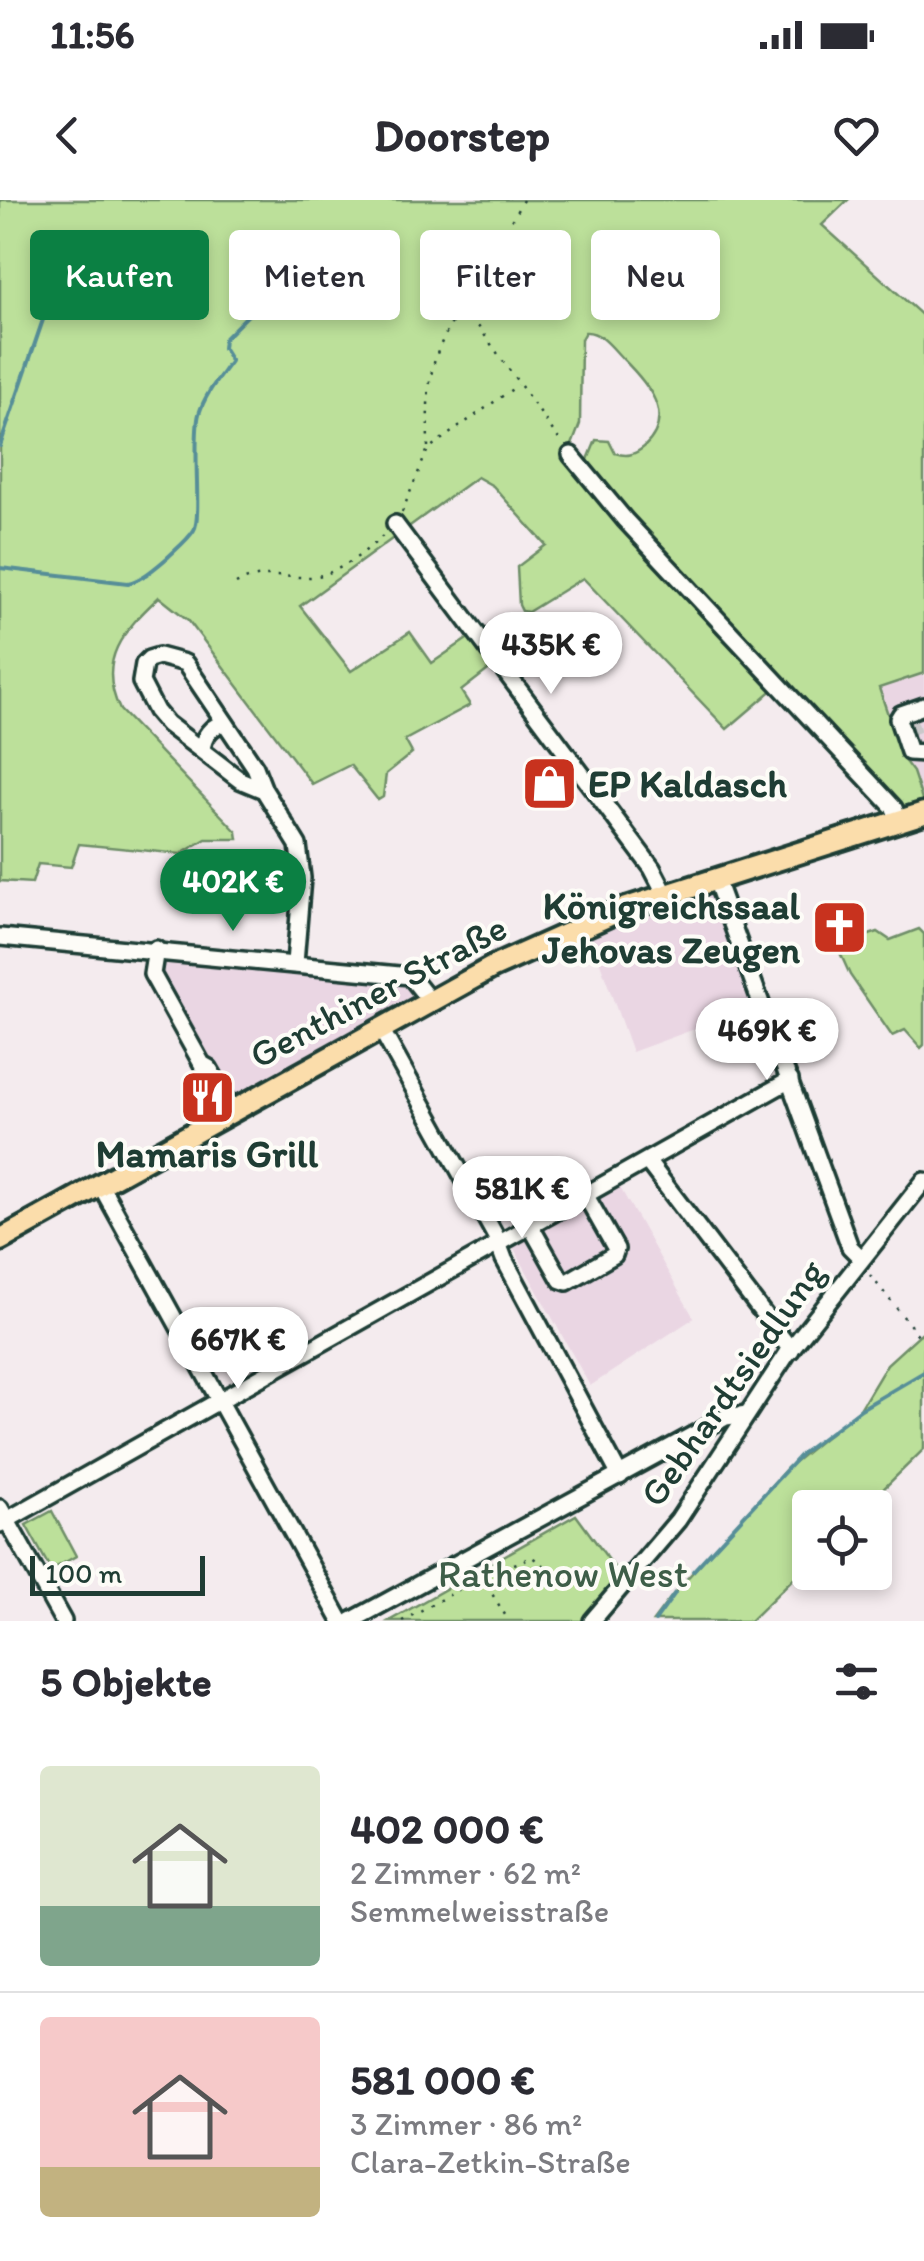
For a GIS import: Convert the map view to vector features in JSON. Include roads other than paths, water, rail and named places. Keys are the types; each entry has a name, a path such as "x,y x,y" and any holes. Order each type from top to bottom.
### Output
{"main road":[{"name":"Genthiner Straße","path":"0,1240 552,938 666,895 924,813"}],"street":[{"path":"570,455 625,520 894,808 900,821"},
{"path":"395,524 652,868 666,895"},
{"path":"264,790 240,780 168,724 156,711 141,682 144,664 159,656 185,663 256,766 264,790 302,856 295,963"},
{"path":"922,754 909,752 898,719 924,706"},
{"path":"202,750 207,734 218,724 224,724"},
{"path":"716,880 850,1248 860,1259"},
{"path":"0,937 410,976 430,1002"},
{"path":"156,949 152,974 202,1064 209,1068 234,1110"},
{"path":"380,1029 500,1245 620,1476"},
{"path":"63,1621 2,1518 218,1402 790,1080"},
{"path":"647,1161 791,1350"},
{"name":"Gebhardtsiedlung","path":"592,1621 678,1520 791,1350 924,1181"},
{"path":"100,1184 341,1621"},
{"path":"531,1227 561,1280 567,1282 614,1255 616,1249 586,1196"},
{"path":"351,1621 726,1417 747,1414"}],"waterway":[{"path":"0,446 43,320"},
{"path":"0,568 128,583 149,573 185,541 196,523 199,414 231,361 223,348 224,339 243,320"},
{"path":"693,1571 801,1454 861,1409 924,1372"},
{"path":"655,1621 675,1593"}],"tunnel":[{"path":"909,720 919,748"}],"place":[{"name":"EP Kaldasch","path":"549,784"},
{"name":"Königreichssaal Jehovas Zeugen","path":"839,928"},
{"name":"Mamaris Grill","path":"207,1097"}],"park label":[{"name":"Rathenow West","path":"563,1574"}]}
